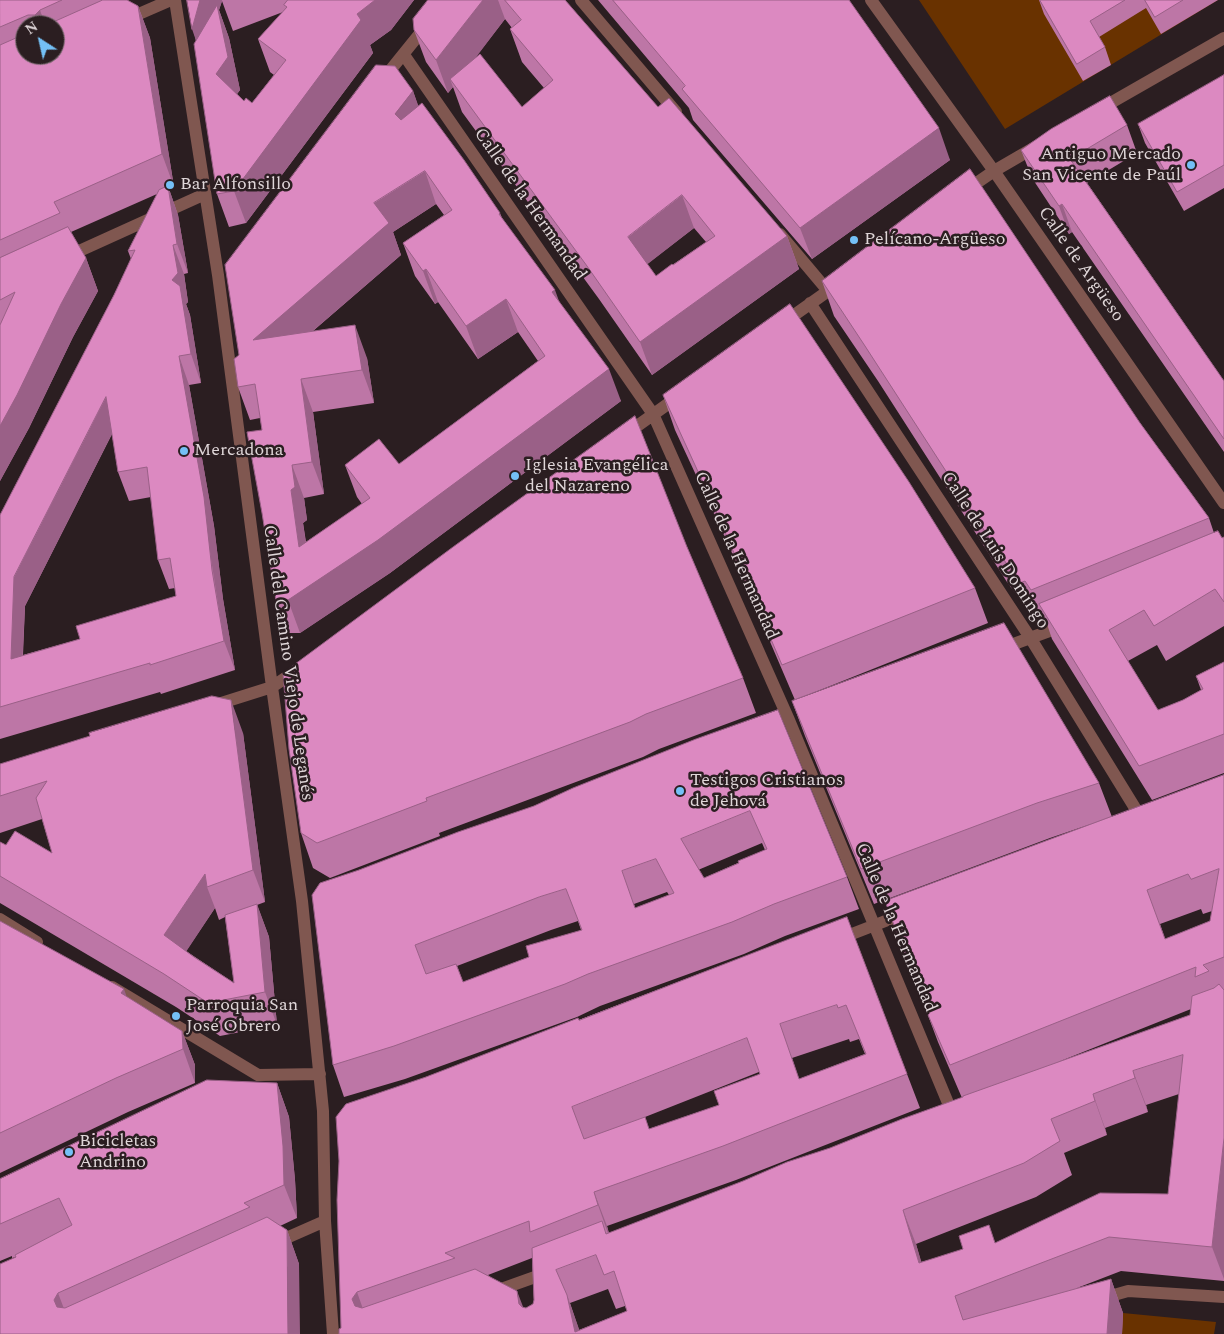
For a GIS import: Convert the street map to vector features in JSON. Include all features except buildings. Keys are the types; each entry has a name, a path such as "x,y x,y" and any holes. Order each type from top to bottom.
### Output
{"street":[{"path":"118,23 171,0"},
{"name":"Calle del Camino Viejo de Leganés","path":"176,0 218,275 272,687 307,900 324,1129 325,1221 333,1334"},
{"path":"378,85 447,0"},
{"path":"581,0 682,119"},
{"name":"Calle de Argüeso","path":"871,0 994,171 1224,503"},
{"path":"1088,117 1224,38"},
{"name":"Calle de la Hermandad","path":"404,55 652,414 789,720 953,1115"},
{"path":"954,199 994,171 1045,141"},
{"path":"53,263 205,194"},
{"path":"150,232 158,214"},
{"path":"771,224 828,291"},
{"path":"218,275 231,260"},
{"path":"771,331 848,276"},
{"name":"Calle de Luis Domingo","path":"810,303 1031,639 1143,821"},
{"path":"612,444 692,387"},
{"path":"984,654 1031,639 1077,620"},
{"path":"206,708 272,687 309,661"},
{"path":"828,943 921,908"},
{"path":"0,919 50,950"},
{"path":"100,980 258,1075"},
{"path":"241,1084 258,1075 320,1074"},
{"path":"324,1129 339,1124"},
{"path":"262,1249 325,1221"},
{"path":"481,1296 536,1282 564,1266"},
{"path":"1090,1302 1128,1291 1224,1297"}],"shaded area":[{"path":"919,0 1218,0 1005,129"},
{"path":"1123,1313 1216,1322 1214,1334 1121,1334"}],"place":[{"name":"Antiguo Mercado San Vicente de Paúl","path":"1191,165"},
{"name":"Bar Alfonsillo","path":"170,185"},
{"name":"Pelícano-Argüeso","path":"854,240"},
{"name":"Mercadona","path":"184,451"},
{"name":"Iglesia Evangélica del Nazareno","path":"515,476"},
{"name":"Testigos Cristianos de Jehová","path":"680,791"},
{"name":"Parroquia San José Obrero","path":"176,1016"},
{"name":"Bicicletas Andrino","path":"69,1152"}]}
